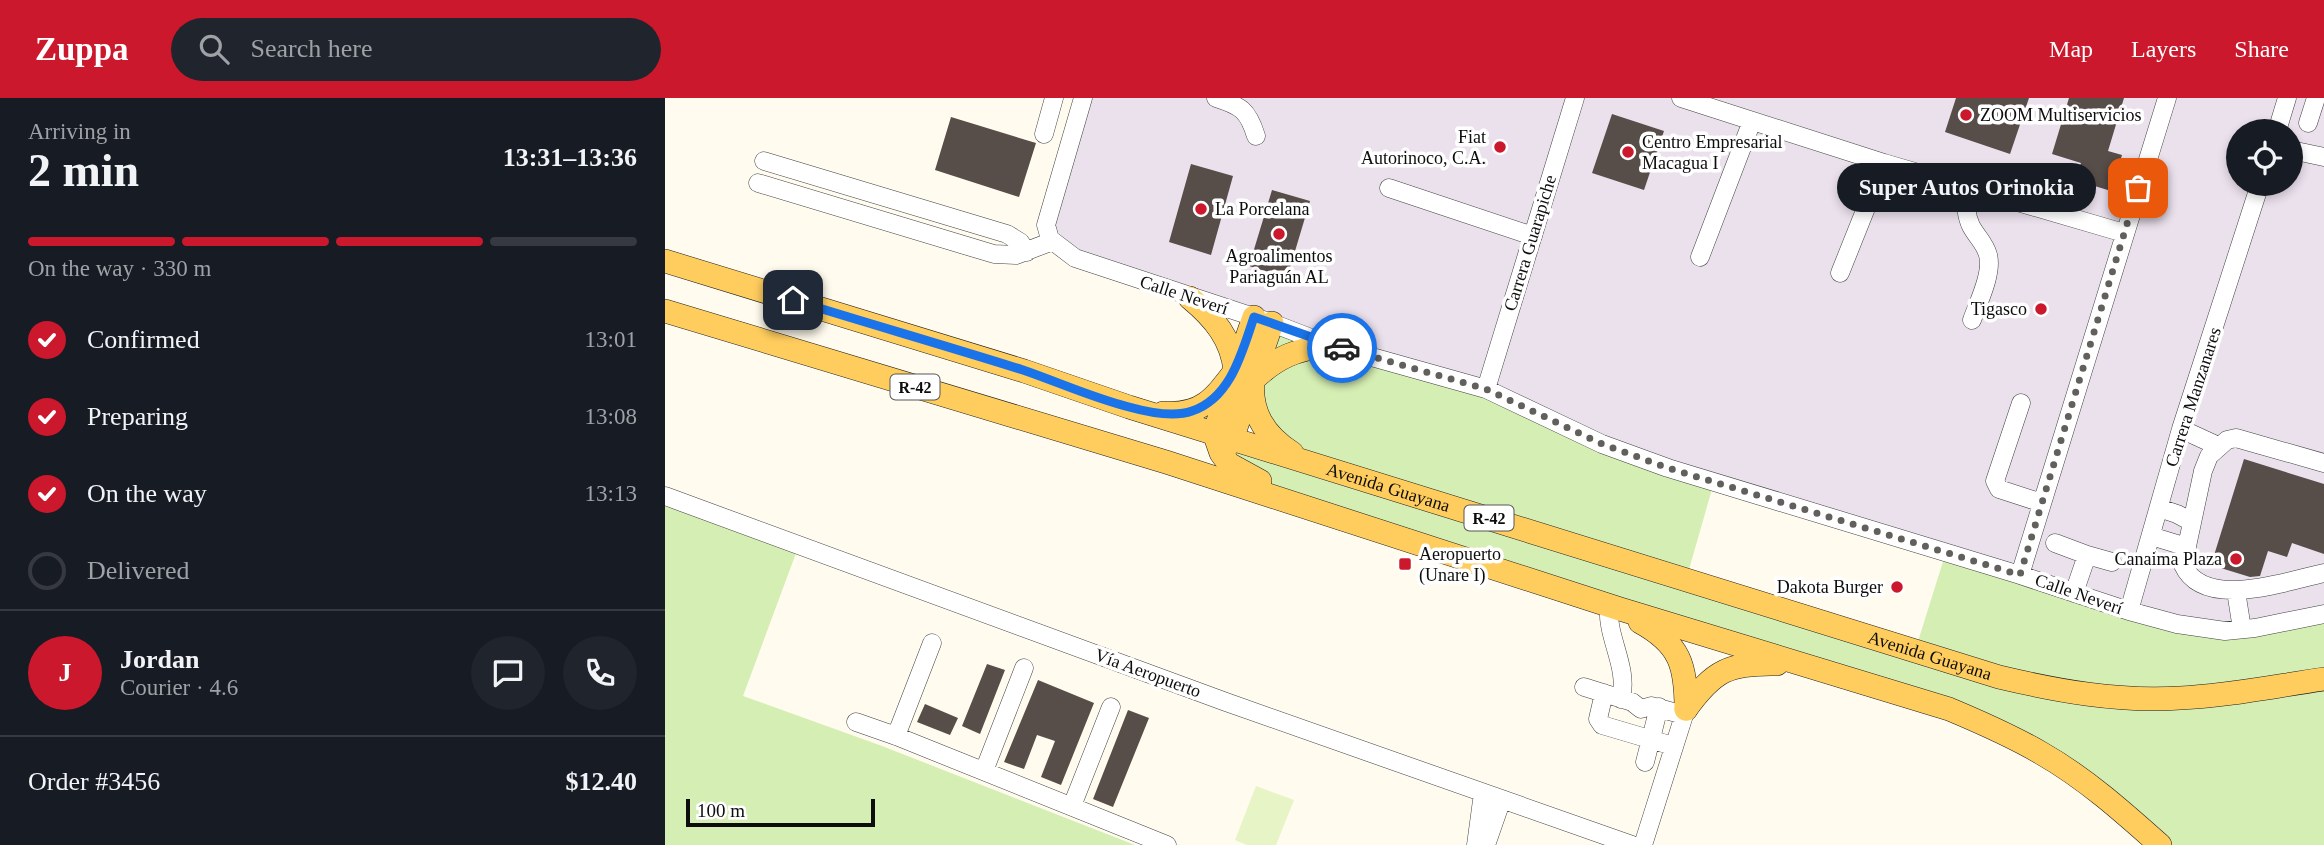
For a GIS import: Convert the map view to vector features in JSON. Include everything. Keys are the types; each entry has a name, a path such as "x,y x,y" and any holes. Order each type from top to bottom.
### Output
{"main road":[{"name":"Avenida Guayana","path":"665,261 1024,371 1222,442 1313,464 1905,649 2032,685 2112,697 2180,698 2240,692 2324,678"},
{"path":"1190,298 1208,314 1223,333 1244,375 1252,395 1254,410 1267,433 1278,444 1313,464"},
{"name":"R-42","path":"665,311 1166,462 1614,607 1949,709 2045,755 2104,796 2160,845"},
{"path":"1263,320 1222,442 1229,464 1330,514"},
{"path":"1129,407 1164,413 1191,412 1205,405 1244,375 1301,349 1329,345"},
{"path":"1166,462 1196,460 1222,442"},
{"path":"1614,607 1657,631 1671,644 1685,675 1685,712"},
{"path":"1685,712 1699,690 1733,667 1759,664 1807,665"}],"street":[{"path":"1044,134 1054,98"},
{"path":"758,183 994,254 1008,256 1027,252 1052,240 1045,225 1083,98"},
{"path":"1216,98 1237,105 1251,117 1256,136"},
{"name":"Carrera Guarapiche","path":"1486,389 1575,98"},
{"path":"1681,98 1884,163 2124,233"},
{"path":"2020,575 2167,98"},
{"path":"2281,119 2287,98"},
{"path":"2308,123 2316,98"},
{"path":"1700,257 1752,121"},
{"path":"2303,153 2324,157"},
{"path":"764,161 1007,234 1020,242 1027,252"},
{"path":"1840,273 1884,163"},
{"path":"819,201 826,180"},
{"path":"1966,187 1966,208 1970,225 1982,241 1989,257 1985,285 1972,320"},
{"path":"1389,188 1533,236"},
{"name":"Carrera Manzanares","path":"2129,611 2181,429 2256,196"},
{"name":"Calle Neverí","path":"1052,240 1075,258 1190,298 1263,320 1329,345 1486,389 1634,457 2129,611 2203,629 2242,629 2324,614"},
{"path":"2021,403 1995,481 1999,489 2042,503"},
{"path":"2181,429 2218,446"},
{"path":"2324,463 2236,438 2218,446 2209,456 2203,471 2183,565 2189,577 2206,587 2236,591 2324,573"},
{"name":"Vía Aeropuerto","path":"665,496 1226,702 1632,845"},
{"path":"2159,509 2192,522"},
{"path":"2151,536 2187,547"},
{"path":"2055,543 2112,562"},
{"path":"2074,593 2087,555"},
{"path":"2236,591 2242,629"},
{"path":"1614,607 1609,623 1623,675 1626,700"},
{"path":"896,736 932,643"},
{"path":"983,771 1024,668"},
{"path":"1584,687 1626,700 1642,699 1655,707 1685,712 1643,845"},
{"path":"1604,693 1599,723 1674,746"},
{"path":"1072,806 1111,707"},
{"path":"1646,762 1652,739 1655,707"},
{"path":"856,722 1167,845"},
{"path":"1476,845 1483,793"},
{"path":"1486,845 1502,799"}],"shaded area":[{"path":"1083,98 2324,98 2324,613 2225,630 1667,468 1190,298 1050,239"}],"green space":[{"path":"1272,323 1486,388 1714,482 1686,580 1915,651 1946,552 2203,629 2324,613 2324,845 2160,845 2018,740 1330,514 1229,464 1232,439 1308,463 1254,409"},
{"path":"665,496 799,545 743,696 882,746 1135,845 665,845"},
{"path":"1256,786 1294,800 1276,845 1247,845 1235,840"}],"building":[{"path":"1956,98 2029,98 2010,154 1945,132"},
{"path":"2069,98 2124,98 2108,151 2122,155 2111,191 2075,180 2081,163 2052,154"},
{"name":"Centro Empresarial Macagua I","path":"1612,114 1664,131 1644,190 1592,173"},
{"path":"951,117 1036,143 1019,197 935,170"},
{"name":"La Porcelana","path":"1191,164 1233,176 1211,255 1169,242"},
{"name":"Agroalimentos Pariaguán AL","path":"1272,190 1310,201 1287,278 1249,266"},
{"path":"2244,459 2324,484 2324,554 2292,543 2287,557 2268,551 2260,576 2250,577 2211,565"},
{"path":"987,664 1005,670 980,734 962,726"},
{"path":"1038,680 1094,703 1061,785 1041,777 1055,741 1037,735 1024,769 1004,762"},
{"path":"925,704 958,718 950,735 917,722"},
{"path":"1128,710 1149,718 1113,807 1093,799"}],"way so far":[{"path":"1342,348 1486,389 1634,457 2020,575 2138,188"}],"place":[{"name":"ZOOM Multiservicios","path":"1966,115"},
{"name":"Fiat Autorinoco, C.A.","path":"1500,147"},
{"name":"Centro Empresarial Macagua I","path":"1628,152"},
{"name":"Super Autos Orinokia","path":"2138,188"},
{"name":"La Porcelana","path":"1201,209"},
{"name":"Agroalimentos Pariaguán AL","path":"1279,234"},
{"name":"Tigasco","path":"2041,309"},
{"name":"Canaima Plaza","path":"2236,559"},
{"name":"Aeropuerto (Unare I)","path":"1405,564"},
{"name":"Dakota Burger","path":"1897,587"}],"route":[{"path":"793,300 1024,371 1129,407 1164,413 1191,412 1205,405 1217,394 1235,371 1254,317 1342,348"}]}
